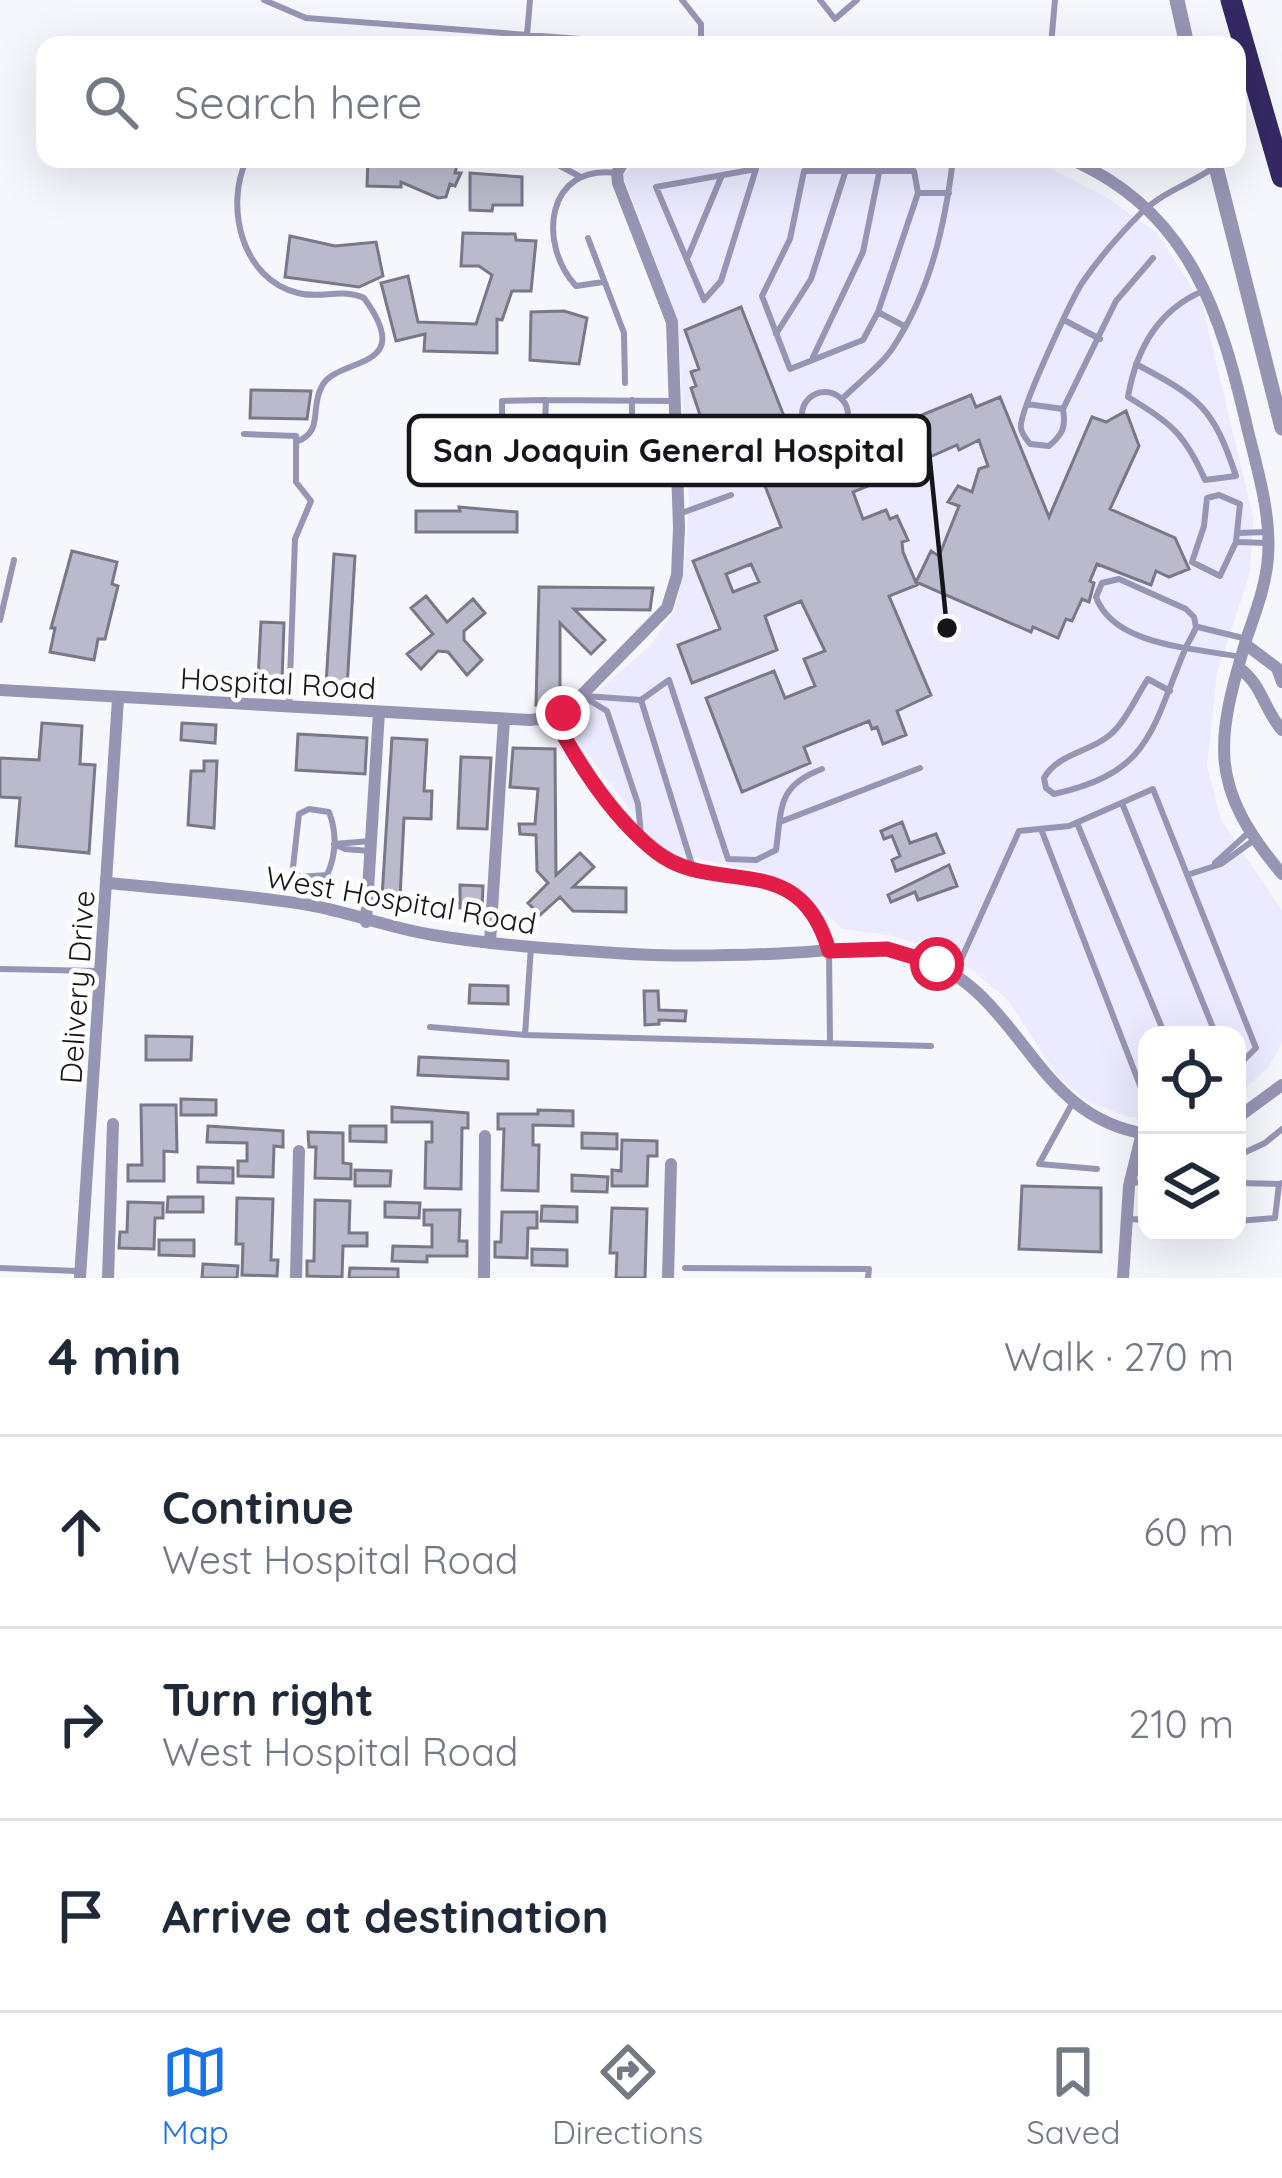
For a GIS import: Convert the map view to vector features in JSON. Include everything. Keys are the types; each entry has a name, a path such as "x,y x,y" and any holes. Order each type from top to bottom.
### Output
{"highway":[{"path":"1231,0 1241,36"},
{"path":"1246,52 1282,177"}],"street":[{"path":"1177,0 1185,36"},
{"path":"620,168 617,173 672,322 677,575 667,608 554,718 574,756 656,852 693,868 746,876 785,891 815,914 829,951"},
{"path":"1087,168 1145,209 1185,254 1206,289 1242,404 1265,499 1268,538 1262,590 1222,747 1232,801 1251,837 1282,874"},
{"path":"1216,168 1282,428"},
{"path":"1243,652 1277,668 1282,682"},
{"path":"1243,652 1266,708 1282,730"},
{"name":"Hospital Road","path":"0,690 554,718"},
{"name":"Delivery Drive","path":"81,1274 118,699"},
{"path":"366,922 380,712"},
{"path":"490,942 504,718"},
{"name":"West Hospital Road","path":"109,883 313,905 366,922 531,947 648,956 887,949 912,954 955,973 995,1007 1048,1078 1073,1102 1091,1116 1138,1132"},
{"path":"1246,1111 1282,1085"},
{"path":"108,1278 113,1124"},
{"path":"484,1278 485,1136"},
{"path":"296,1278 299,1151"},
{"path":"668,1278 671,1164"},
{"path":"1123,1278 1127,1219 1137,1176"}],"lane":[{"path":"264,0 306,17 540,36"},
{"path":"527,35 530,0"},
{"path":"682,0 701,24 701,36"},
{"path":"820,0 836,19 857,0"},
{"path":"1052,36 1055,0"},
{"path":"243,168 237,226 250,254 284,289 314,295 348,292 364,298 380,338 378,351 369,361 338,371 323,383 316,401 316,424 310,435 296,442"},
{"path":"564,168 579,176"},
{"path":"744,168 656,187 704,300 721,281 755,168"},
{"path":"842,399 893,349 930,277 952,168"},
{"path":"1153,258 1117,301 1063,409 1062,436 1049,446 1030,444 1021,431 1028,404 1082,284 1145,209 1207,168"},
{"path":"804,171 880,171 914,171 918,193 878,312 863,340 790,369 762,296 790,239 804,171"},
{"path":"776,334 811,279 845,171"},
{"path":"812,360 863,252 880,171"},
{"path":"603,282 576,286 564,272 555,246 553,218 561,194 579,176 617,173"},
{"path":"687,259 722,175"},
{"path":"918,193 949,194"},
{"path":"588,238 624,333 626,383"},
{"path":"1136,364 1207,409 1221,431 1236,476 1205,480 1188,441 1163,418 1127,397 1136,364 1162,314 1206,289"},
{"path":"878,312 904,326"},
{"path":"1064,320 1100,339"},
{"path":"828,392 842,399 848,413 844,428 832,438 809,433 801,420 808,399 828,392"},
{"path":"546,400 543,470 605,468 602,435"},
{"path":"544,435 632,432 632,400"},
{"path":"502,476 502,401 677,401"},
{"path":"1028,404 1063,409"},
{"path":"244,434 296,436 296,482 311,501 295,539 289,707"},
{"path":"679,514 731,495"},
{"path":"1219,495 1240,504 1236,537 1220,576 1192,562 1207,498 1219,495"},
{"path":"1236,537 1268,538"},
{"path":"0,620 14,560"},
{"path":"1170,691 1148,679 1116,730 1090,751 1049,768 1046,788 1054,794 1080,788 1121,768 1154,730 1170,691 1186,646 1196,627 1186,609 1119,579 1102,583 1096,597 1101,611 1118,625 1186,646 1243,652"},
{"path":"1196,627 1243,652"},
{"path":"581,695 641,700 669,680 728,859 756,860 776,850 784,794 792,783 822,769"},
{"path":"581,695 607,711 638,804 641,837"},
{"path":"641,700 693,868"},
{"path":"780,823 920,768"},
{"path":"955,973 1019,831 1077,823 1153,789 1256,1048 1246,1057"},
{"path":"1122,803 1212,1026"},
{"path":"309,809 328,812 334,844 327,875 299,877 293,867 298,814 309,809"},
{"path":"1077,823 1161,1026"},
{"path":"1041,829 1138,1080"},
{"path":"1187,875 1215,863 1251,837"},
{"path":"334,844 345,849 371,846"},
{"path":"525,1035 531,947"},
{"path":"829,951 830,1043"},
{"path":"0,969 102,971"},
{"path":"430,1027 525,1035 931,1046"},
{"path":"1073,1102 1039,1164 1097,1169"},
{"path":"1246,1152 1282,1130"},
{"path":"1246,1183 1280,1184 1275,1218 1246,1220"},
{"path":"1127,1219 1138,1220"},
{"path":"0,1268 81,1274"},
{"path":"685,1268 783,1274 869,1269 868,1278"}],"shaded area":[{"path":"631,168 1050,168 1106,197 1157,233 1202,303 1253,517 1250,573 1217,673 1207,766 1221,820 1282,910 1282,1042 1269,1066 1246,1088 1246,1026 1138,1026 1138,1117 1089,1103 1056,1074 1008,1000 971,969 927,946 842,929 802,890 767,873 662,851 572,734 575,711 650,646 675,610 685,568 689,503 678,322 623,174"}],"building":[{"path":"368,168 456,168 455,173 461,173 446,197 401,182 401,187 367,186"},
{"path":"470,173 522,177 522,205 470,210"},
{"path":"463,233 515,234 516,240 536,241 531,291 512,291 502,320 497,319 497,353 424,351 425,334 396,341 381,283 408,276 418,322 476,324 492,275 479,266 461,266"},
{"path":"290,236 335,246 376,242 383,276 359,287 285,277"},
{"path":"741,307 791,434 831,452 971,395 976,407 1000,397 1049,517 1092,417 1106,422 1126,411 1139,446 1110,509 1175,538 1189,569 1169,577 1156,571 1151,585 1097,564 1089,602 1082,599 1058,638 1033,627 1031,632 916,582 931,551 939,556 959,506 948,502 958,486 972,492 979,469 988,466 979,440 959,450 957,445 853,492 863,519 886,510 890,519 897,516 908,540 902,542 903,552 917,585 889,596 931,695 897,711 906,735 883,744 877,727 872,729 869,721 804,747 810,763 742,792 706,698 774,671 785,698 815,686 804,659 825,651 801,601 765,616 777,650 692,683 678,645 720,629 693,561 781,527 751,450 733,457 718,418 703,424 691,388 696,386 691,372 699,369 685,330","holes":["751,564 759,582 733,592 726,574"]},
{"path":"564,311 587,318 579,364 530,360 531,312"},
{"path":"251,390 311,391 307,419 250,418"},
{"path":"459,507 517,512 517,532 416,532 416,511 460,511"},
{"path":"72,551 117,562 112,584 118,586 105,639 98,639 94,660 50,652 55,628 51,628"},
{"path":"334,554 355,556 347,687 326,685"},
{"path":"539,587 653,588 650,610 574,609 605,640 591,654 560,623 560,701 552,706 536,705"},
{"path":"426,596 447,622 473,599 485,613 464,631 464,640 482,660 467,675 448,652 438,651 421,669 407,654 433,634 411,608"},
{"path":"261,622 284,623 282,681 258,680"},
{"path":"42,723 82,726 80,764 95,765 89,853 16,846 20,798 0,797 0,758 39,760"},
{"path":"182,723 216,725 215,743 181,740"},
{"path":"298,734 367,738 365,774 296,770"},
{"path":"392,738 427,740 424,791 432,791 431,819 404,818 400,898 382,897"},
{"path":"513,748 555,749 556,875 580,853 594,867 573,887 626,888 626,912 573,911 560,897 540,915 528,903 548,883 537,871 536,835 520,834 519,824 535,824 538,789 510,787"},
{"path":"461,757 491,758 487,829 458,828"},
{"path":"204,761 217,761 214,828 188,825 191,771 204,771"},
{"path":"902,822 910,843 936,834 944,853 896,871 892,860 900,856 892,836 884,839 881,831"},
{"path":"949,865 957,886 918,900 915,892 891,902 888,895"},
{"path":"460,885 483,886 482,908 460,908"},
{"path":"470,985 508,986 508,1004 469,1003"},
{"path":"644,991 658,991 659,1010 686,1011 685,1021 645,1025"},
{"path":"146,1036 192,1037 191,1060 146,1060"},
{"path":"419,1057 508,1061 508,1079 418,1075"},
{"path":"181,1099 216,1100 216,1115 181,1115"},
{"path":"141,1105 176,1105 177,1152 164,1151 164,1181 128,1181 128,1165 142,1165"},
{"path":"392,1107 468,1113 468,1128 462,1128 461,1189 425,1188 426,1142 432,1142 432,1122 392,1122"},
{"path":"538,1110 573,1111 573,1126 533,1125 533,1145 539,1145 538,1191 502,1190 504,1129 498,1129 498,1114 538,1114"},
{"path":"208,1126 283,1131 283,1147 274,1146 273,1177 238,1176 238,1161 247,1161 247,1143 207,1142"},
{"path":"350,1126 386,1126 386,1142 350,1141"},
{"path":"308,1132 343,1133 343,1163 351,1164 351,1179 315,1178 316,1147 309,1147"},
{"path":"582,1133 617,1134 617,1149 582,1148"},
{"path":"622,1140 657,1141 657,1156 648,1156 647,1186 612,1186 612,1170 621,1171"},
{"path":"198,1167 233,1168 233,1183 198,1182"},
{"path":"355,1170 391,1171 390,1186 355,1186"},
{"path":"572,1175 608,1177 607,1192 572,1191"},
{"path":"1022,1186 1101,1188 1101,1252 1019,1249"},
{"path":"168,1197 203,1197 203,1212 167,1212"},
{"path":"237,1198 273,1199 271,1260 278,1260 277,1276 242,1275 243,1244 236,1244"},
{"path":"315,1200 350,1201 349,1233 367,1233 367,1246 343,1246 342,1277 307,1276 307,1261 314,1261"},
{"path":"128,1202 163,1203 163,1218 155,1218 154,1249 119,1248 120,1232 127,1232"},
{"path":"385,1202 420,1203 419,1218 385,1217"},
{"path":"542,1206 577,1207 577,1222 541,1221"},
{"path":"612,1208 647,1209 645,1278 616,1278 617,1253 610,1253"},
{"path":"424,1210 460,1210 459,1241 467,1241 467,1256 392,1261 393,1246 432,1247 432,1225 424,1225"},
{"path":"502,1212 537,1212 537,1228 528,1228 527,1258 495,1257 495,1242 501,1242"},
{"path":"159,1240 194,1240 194,1256 159,1255"},
{"path":"532,1249 567,1250 567,1266 532,1265"},
{"path":"203,1264 238,1266 237,1278 202,1278"},
{"path":"350,1268 398,1269 398,1278 349,1278"}],"place":[{"name":"San Joaquin General Hospital","path":"947,628"}],"route":[{"path":"563,713 554,718 574,756 656,852 677,864 746,876 785,891 815,914 829,951 887,949 937,964"}]}
